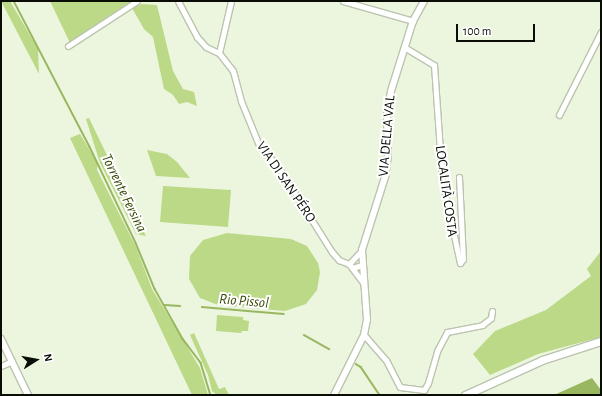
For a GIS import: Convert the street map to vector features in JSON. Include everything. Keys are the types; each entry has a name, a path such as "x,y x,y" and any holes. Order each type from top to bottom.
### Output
{"main road":[{"path":"465,395 542,360 601,341"}],"street":[{"path":"68,46 137,1"},
{"path":"178,1 197,37 206,47 219,53 231,1"},
{"path":"343,1 413,21"},
{"name":"VIA DELLA VAL","path":"334,395 364,334 367,320 362,250 385,177 388,156 387,114 404,47 413,21 424,1"},
{"path":"559,115 601,32"},
{"name":"LOCALITÀ COSTA","path":"404,47 434,65 442,180 460,263 463,259 460,177"},
{"name":"VIA DI SAN PÉRO","path":"219,53 233,71 241,101 260,145 279,168 332,252 339,260 351,266 364,284"},
{"path":"351,266 362,250"},
{"path":"351,266 362,265"},
{"path":"364,334 386,360 400,387 424,390 428,383 437,351 448,332 482,325 491,318 492,311"},
{"path":"1,339 28,395"},
{"path":"1,366 12,361"}],"shaded area":[{"path":"1,1 10,1 38,49 39,74"},
{"path":"50,1 136,1 70,43"},
{"path":"142,4 157,5 173,71 183,89 194,92 197,106 187,102 179,104 173,95 164,89 153,37 144,29 132,8"},
{"path":"89,118 146,236 136,234 100,163 86,119"},
{"path":"80,134 98,164 97,170 136,247 152,289 200,368 208,395 192,395 70,138"},
{"path":"147,150 167,154 177,162 190,178 156,176"},
{"path":"163,186 231,190 228,227 160,222"},
{"path":"227,233 291,239 307,246 318,263 320,272 317,290 306,304 285,311 218,305 200,298 189,279 190,256 203,240"},
{"path":"601,251 601,337 538,354 490,375 473,354 495,331 546,310 591,276 587,269"},
{"path":"217,315 243,317 243,320 249,321 248,331 242,331 241,333 216,331"},
{"path":"194,333 219,389 225,387 229,395 217,395 212,391 208,375 190,335"},
{"path":"592,378 601,390 601,395 554,395"}],"waterway":[{"name":"Torrente Fersina","path":"14,1 90,147 136,243 155,289 183,339 201,363 211,395"},
{"name":"Rio Pissol","path":"165,305 180,306"},
{"name":"Rio Pissol","path":"202,307 284,314"},
{"name":"Rio Pissol","path":"304,335 329,349"},
{"name":"Rio Pissol","path":"356,364 361,367 380,395"}]}
